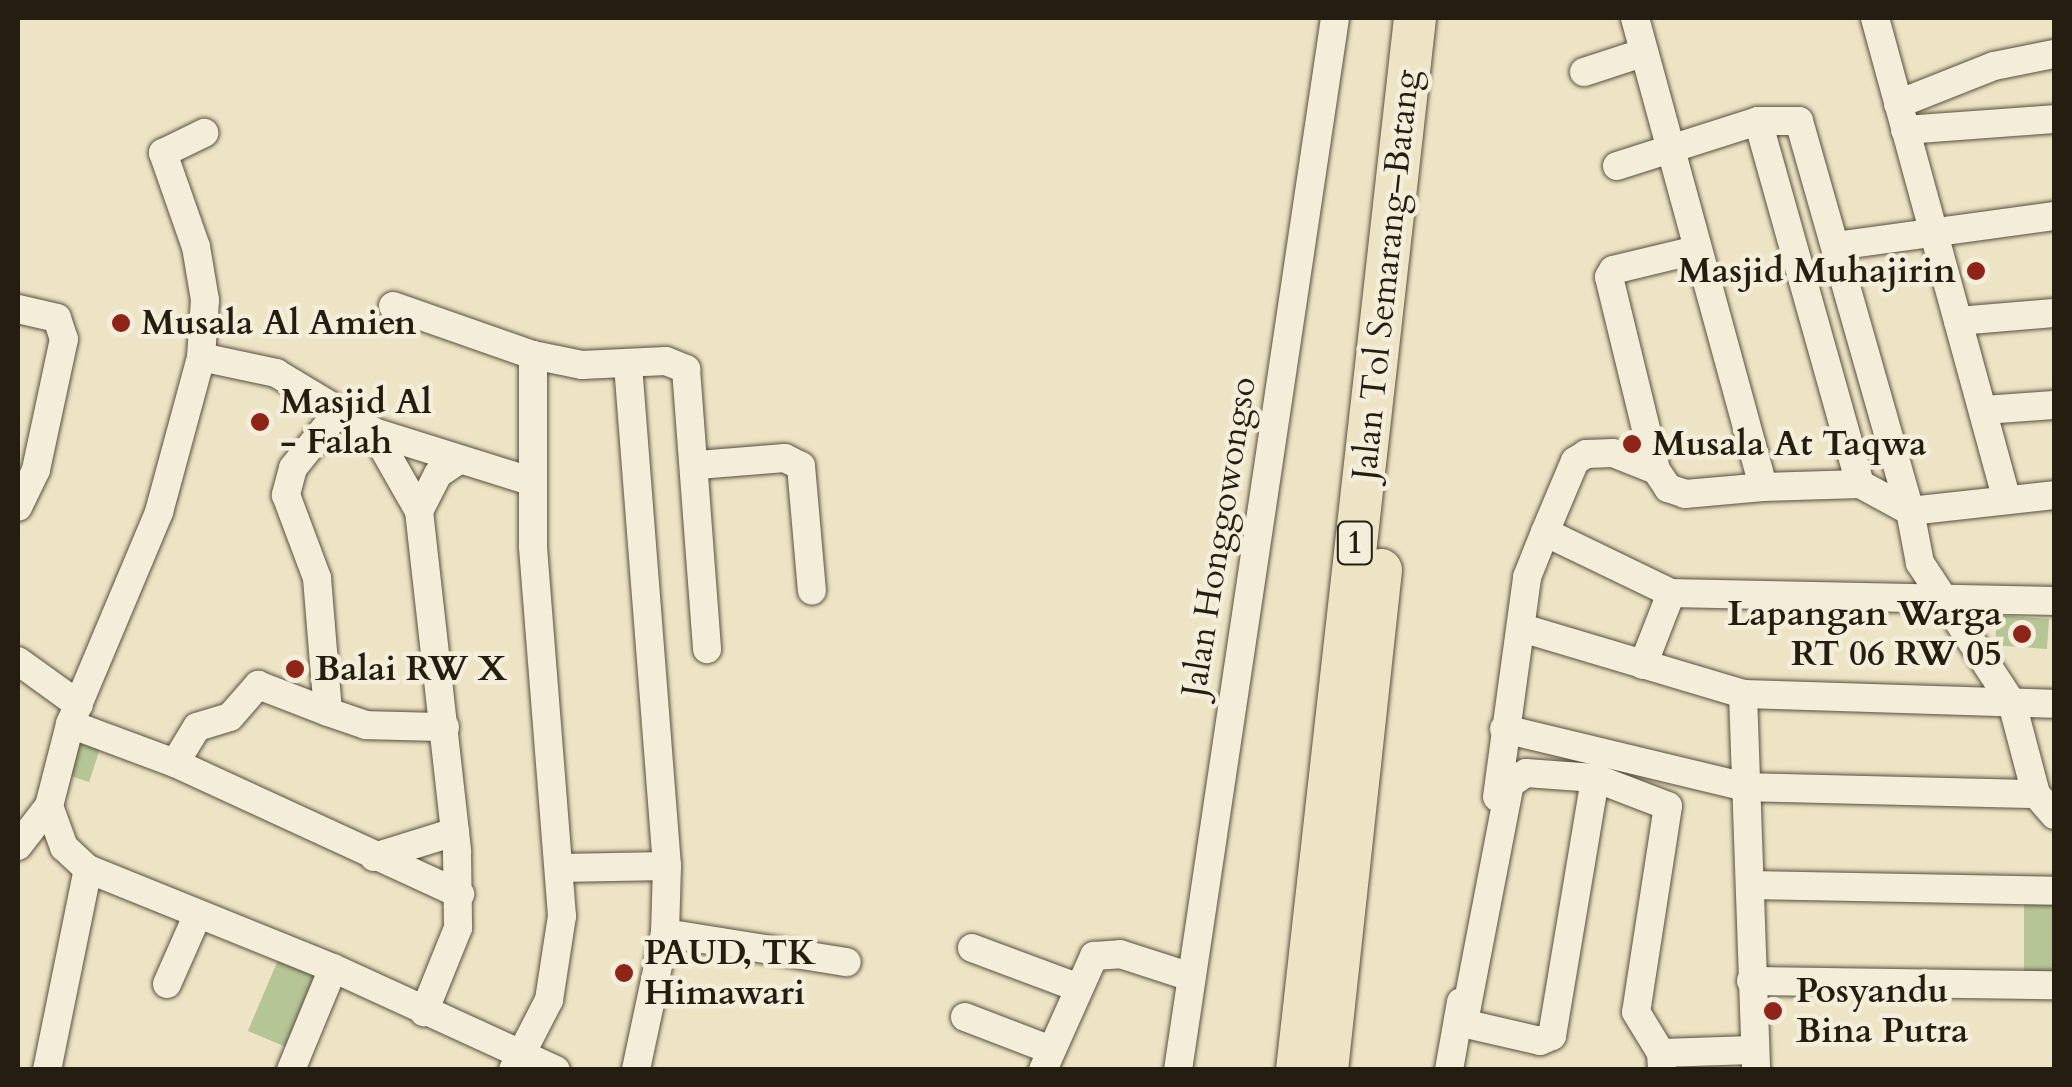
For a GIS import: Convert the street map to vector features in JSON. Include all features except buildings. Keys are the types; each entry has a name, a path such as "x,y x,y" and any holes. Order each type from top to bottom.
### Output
{"highway":[{"name":"Jalan Tol Semarang–Batang","path":"1297,1070 1414,18"},
{"name":"Jalan Tol Semarang–Batang","path":"1326,1070 1440,18"}],"street":[{"name":"Jalan Honggowongso","path":"1178,1070 1188,976 1303,264 1336,18"},
{"path":"1635,18 1763,487"},
{"path":"1878,31 2006,497"},
{"path":"1584,72 1642,53"},
{"path":"1902,117 1994,66 2054,54"},
{"path":"1902,117 2054,119"},
{"path":"1758,121 1860,484"},
{"path":"1617,166 1758,121 1798,121 1910,511 1920,563 1944,594 2012,703 2036,794 2054,816"},
{"path":"18,846 159,512 201,357 205,300 196,247 162,152 204,133"},
{"path":"1836,246 1930,229 2054,216"},
{"path":"1696,250 1613,270 1609,283 1656,470 1668,488 1685,494 1860,484 1910,511 2054,494"},
{"path":"393,306 533,355 628,366 666,361 686,369 698,465 707,649"},
{"path":"18,309 57,318 64,339 36,470 18,508"},
{"path":"1958,320 2054,312"},
{"path":"516,1062 556,978 560,868 530,481 533,355"},
{"path":"201,357 276,373 374,432 530,481"},
{"path":"628,366 667,866 665,932 636,1070"},
{"path":"1984,410 2054,405"},
{"path":"328,712 316,578 286,495 294,468 339,411"},
{"path":"374,432 420,512 460,894 458,928 424,1012"},
{"path":"1461,1022 1522,628 1526,577 1575,461 1586,454 1613,453 1656,470"},
{"path":"698,465 785,458 801,466 812,591"},
{"path":"420,512 438,474 459,460"},
{"path":"1545,532 1671,593 1944,594 2054,601"},
{"path":"1643,664 1671,593"},
{"path":"1522,628 1743,694 2054,704"},
{"path":"18,661 74,715 460,894"},
{"path":"175,764 197,727 230,717 258,684 366,726 445,727"},
{"path":"1449,1070 1510,784 1526,774 1595,778 1668,806 1636,1012 1661,1061 1754,1060 1743,694"},
{"path":"1504,729 1745,787 2036,794"},
{"path":"1461,1022 1540,1041 1552,1036 1595,778"},
{"path":"34,812 88,869 333,968 516,1062 556,1070"},
{"path":"374,856 454,832"},
{"path":"560,868 667,866"},
{"path":"47,1070 88,869"},
{"path":"1750,886 2054,891"},
{"path":"167,984 197,916"},
{"path":"665,932 847,962"},
{"path":"972,948 1079,988"},
{"path":"965,1017 1048,1060 1094,956 1109,952 1188,976"},
{"path":"291,1070 333,968"},
{"path":"1751,980 2054,985"}],"green space":[{"name":"Lapangan Warga RT 06 RW 05","path":"1997,615 2049,619 2047,649 1995,645"},
{"path":"79,742 100,749 89,782 68,775"},
{"path":"2024,904 2054,904 2054,976 2024,976"},
{"path":"278,960 315,976 285,1047 248,1031"}],"place":[{"name":"Masjid Muhajirin","path":"1976,271"},
{"name":"Musala Al Amien","path":"121,323"},
{"name":"Masjid Al - Falah","path":"260,422"},
{"name":"Musala At Taqwa","path":"1632,444"},
{"name":"Lapangan Warga RT 06 RW 05","path":"2022,634"},
{"name":"Balai RW X","path":"295,669"},
{"name":"PAUD, TK Himawari","path":"624,973"},
{"name":"Posyandu Bina Putra","path":"1773,1011"}]}
